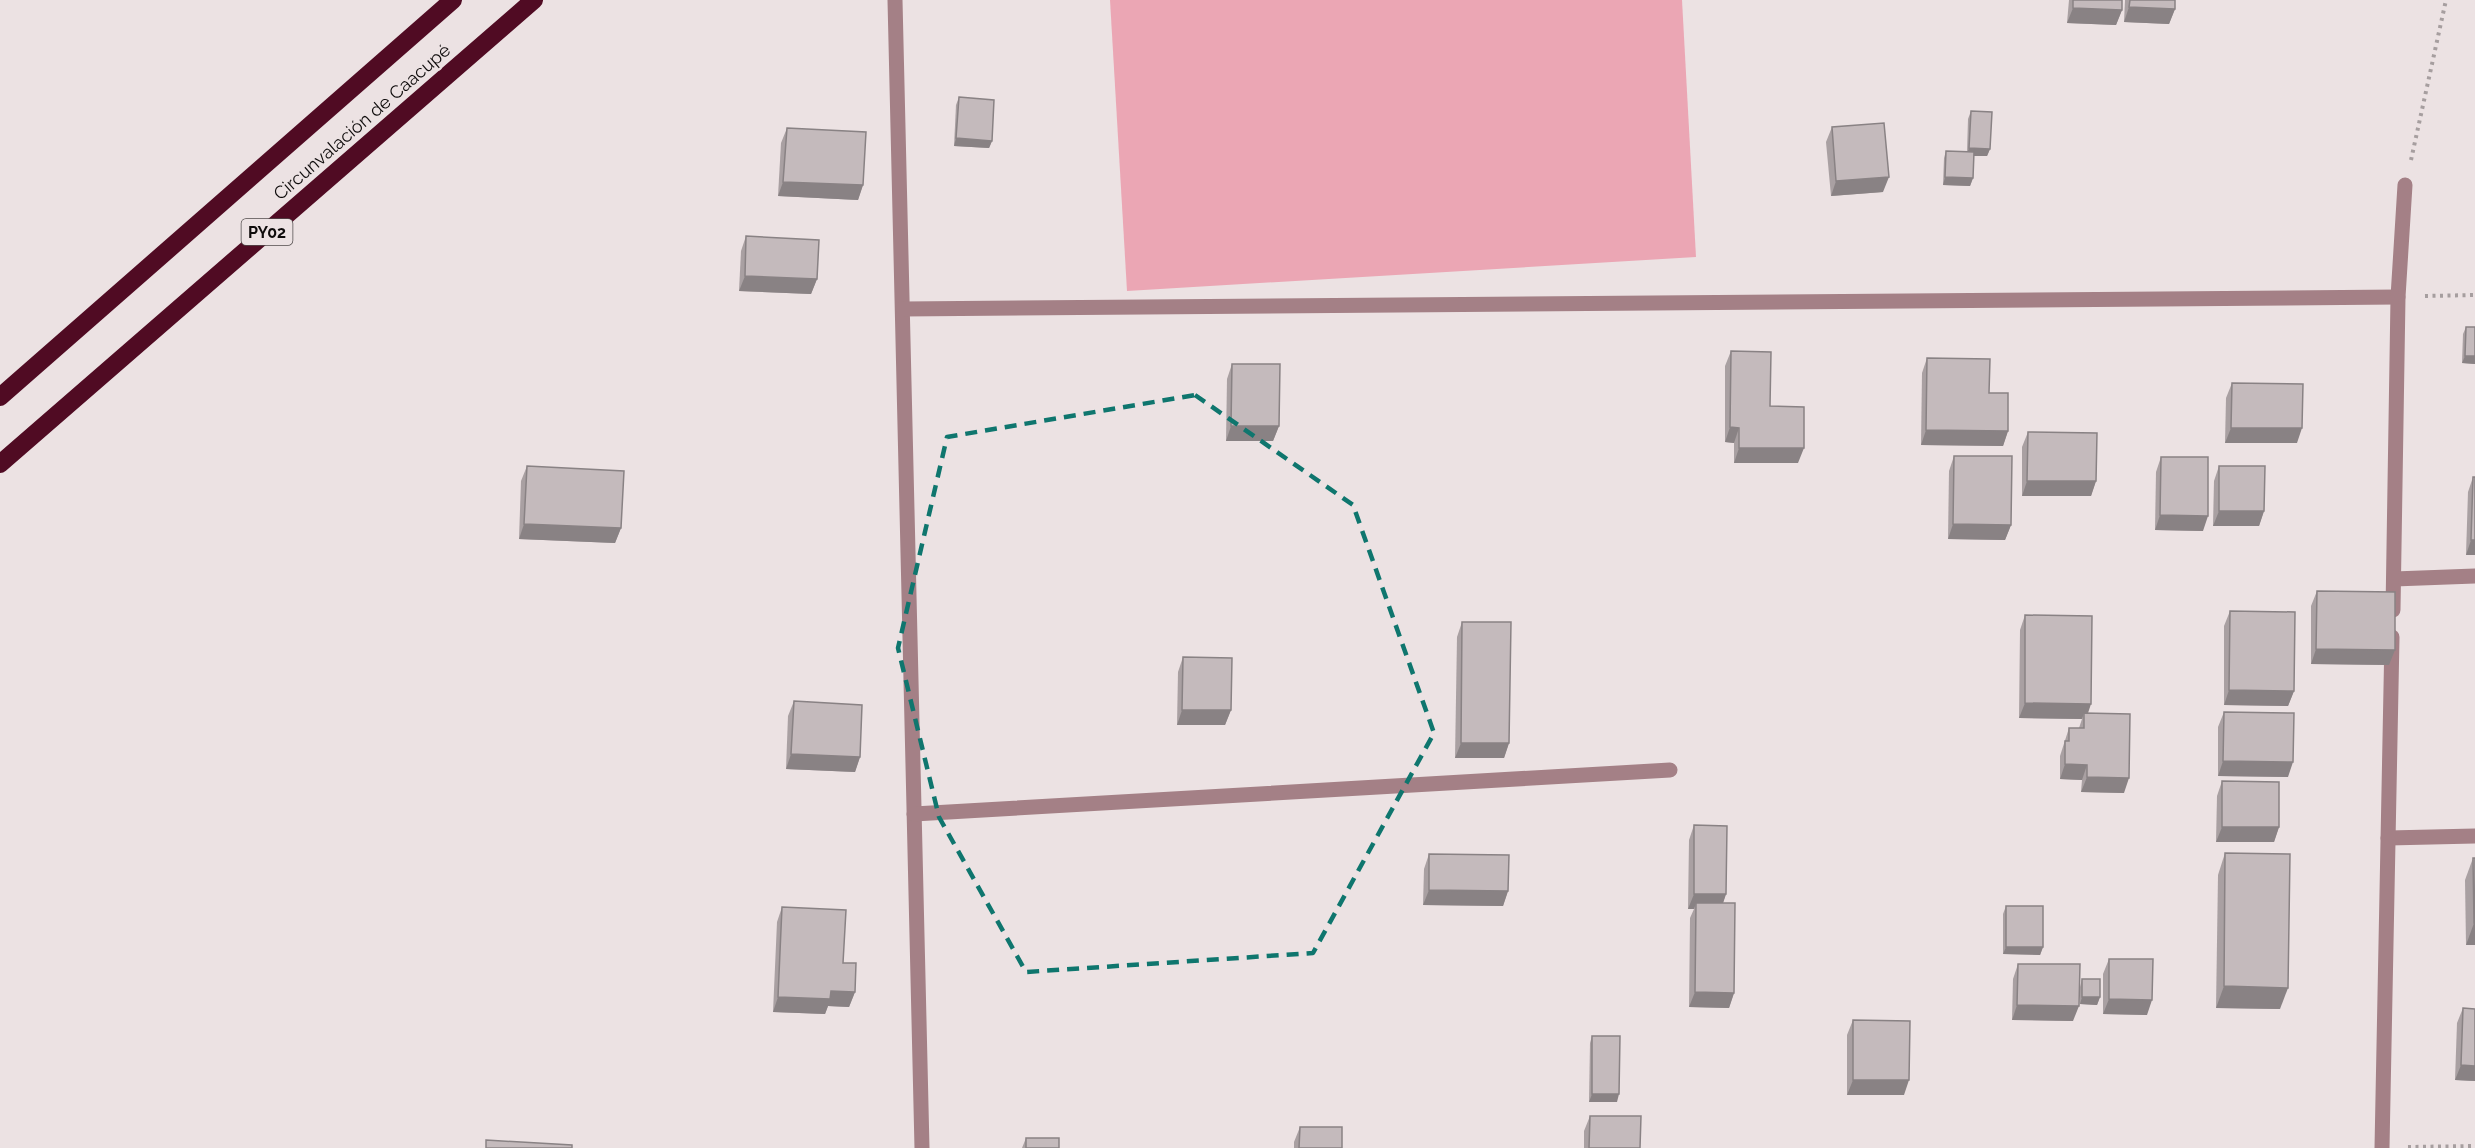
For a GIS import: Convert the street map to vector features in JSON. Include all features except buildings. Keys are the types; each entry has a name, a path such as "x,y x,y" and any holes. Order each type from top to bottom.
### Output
{"highway":[{"name":"Circunvalación de Caacupé","path":"0,397 453,0"},
{"name":"Circunvalación de Caacupé","path":"0,464 534,0"}],"street":[{"path":"895,0 922,1148"},
{"path":"2382,1148 2398,297 2405,185"},
{"path":"903,309 2398,297"},
{"path":"2394,579 2475,576"},
{"path":"915,814 1670,770"},
{"path":"2388,838 2475,836"}],"path":[{"path":"2405,185 2446,0"},
{"path":"2398,297 2475,295"},
{"path":"2382,1148 2475,1146"}],"highlighted area":[{"path":"1195,395 1353,505 1434,733 1313,953 1026,972 939,817 898,648 947,437"}],"shaded area":[{"path":"1110,0 1682,0 1696,257 1127,291"}]}
